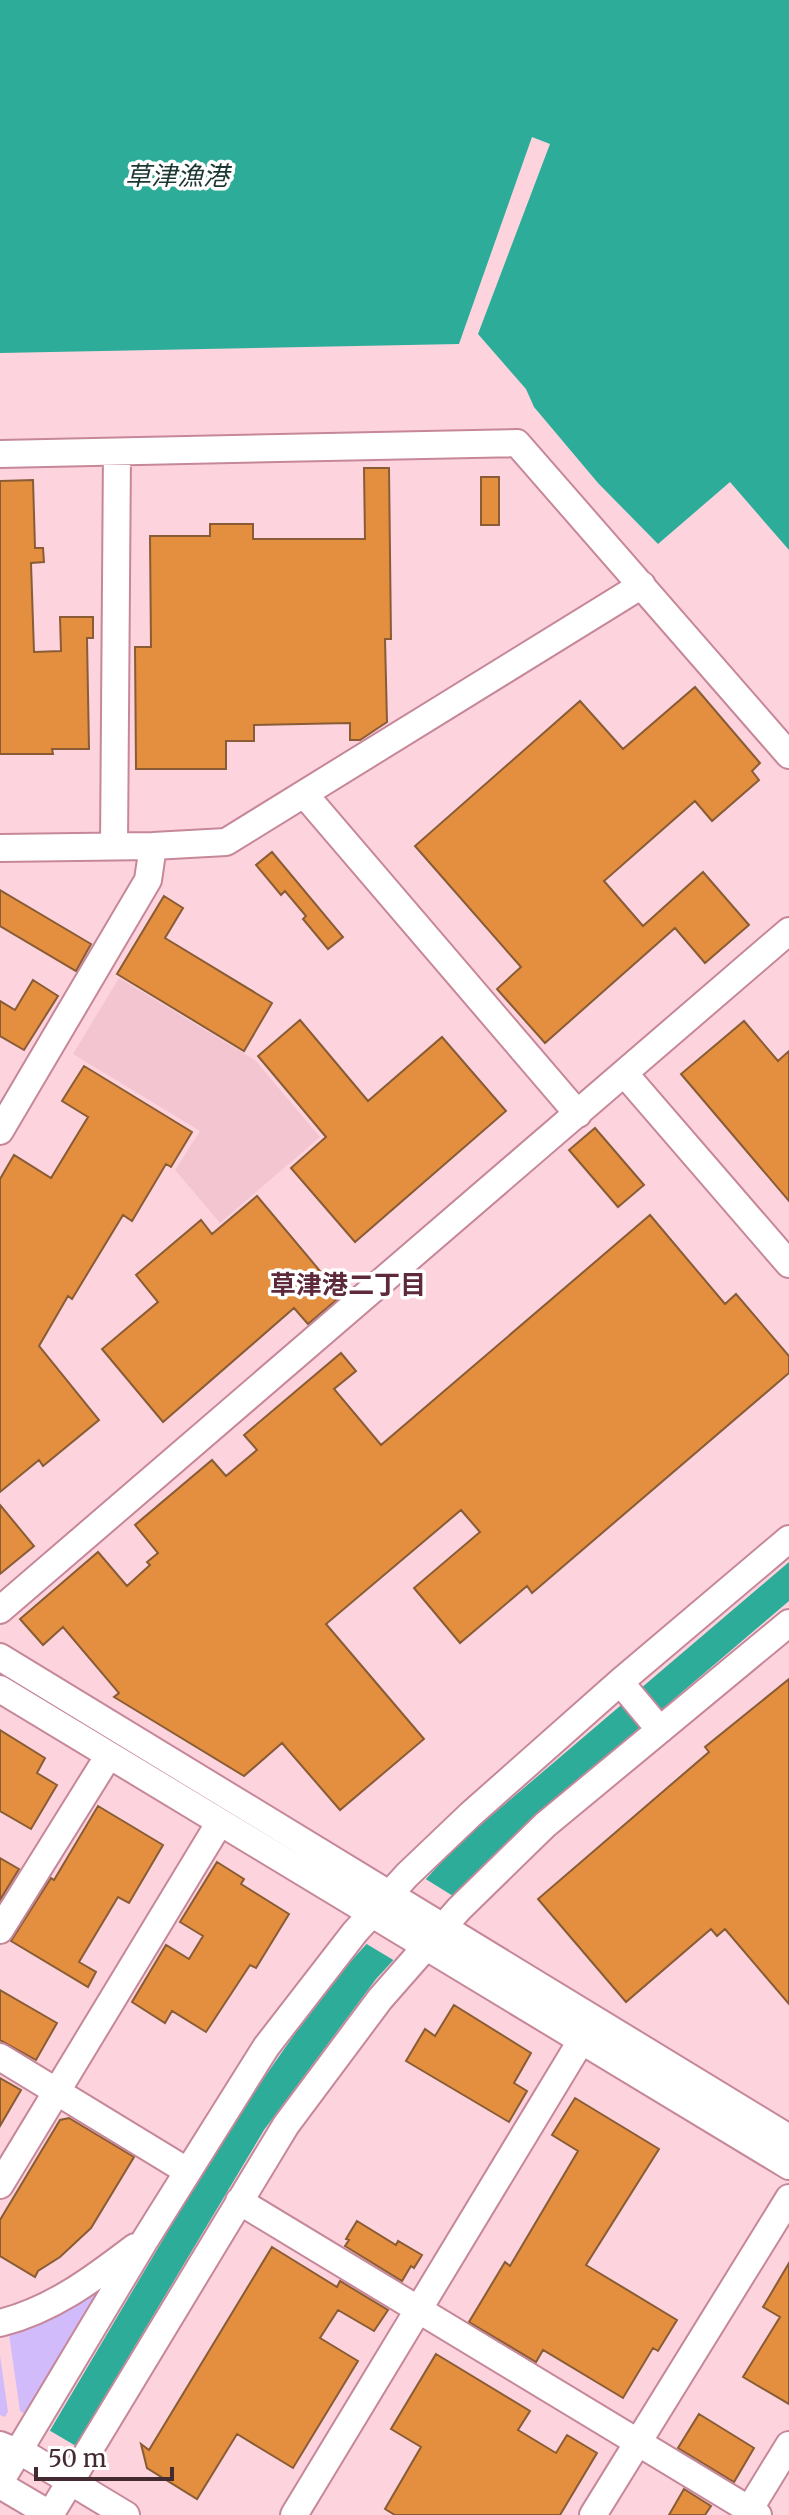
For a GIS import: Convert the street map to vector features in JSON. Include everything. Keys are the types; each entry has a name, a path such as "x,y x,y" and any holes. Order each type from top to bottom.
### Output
{"street":[{"path":"0,454 517,443 789,755"},
{"path":"114,846 117,452"},
{"path":"0,848 226,842 642,585"},
{"path":"305,795 578,1114"},
{"path":"0,1131 148,880 153,846"},
{"path":"0,1610 789,931"},
{"path":"624,1073 789,1264"},
{"path":"789,1539 624,1687 471,1814 387,1908 330,1963 266,2047 187,2171 16,2451 3,2486 48,2513 65,2478 286,2125 428,1934 656,1725 789,1623"},
{"path":"0,1657 428,1934 581,2041 789,2166"},
{"path":"624,1687 656,1725"},
{"path":"0,1689 220,1822 387,1908"},
{"path":"0,1930 109,1755"},
{"path":"0,2185 220,1822"},
{"path":"428,1934 789,2138"},
{"path":"294,2515 581,2041"},
{"path":"0,2057 187,2171"},
{"path":"593,2515 789,2198"},
{"path":"239,2201 754,2512 789,2445"},
{"path":"0,2323 50,2305 84,2286 145,2240"},
{"path":"16,2451 126,2515"}],"shaded area":[{"path":"119,978 255,1060 320,1137 220,1223 175,1170 200,1131 73,1054"},
{"path":"109,2277 28,2416 20,2411 8,2327"},
{"path":"0,2355 8,2412 5,2417 0,2415"}],"water":[{"name":"草津漁港","path":"0,0 789,0 789,550 730,482 658,544 598,483 534,407 526,389 478,334 550,144 532,137 459,344 0,353"},
{"path":"789,1562 789,1601 512,1837 453,1895 376,1979 264,2130 34,2515 0,2515 229,2128 351,1961 457,1845"}],"pier":[{"path":"424,1878 453,1896 395,1961 365,1943"},
{"path":"47,2429 76,2446 35,2515 0,2515 0,2508"}],"building":[{"path":"364,468 389,468 391,639 385,639 387,722 360,740 350,740 350,723 254,725 254,741 226,741 226,769 136,769 135,647 151,647 150,536 210,536 210,524 253,524 253,539 365,539"},
{"path":"481,477 499,477 499,525 481,525"},
{"path":"33,480 35,548 43,548 44,562 31,563 34,652 61,651 60,617 93,617 93,638 87,638 89,749 52,749 53,754 0,754 0,481"},
{"path":"695,687 760,763 752,771 759,780 712,821 695,801 604,881 643,926 703,872 749,925 705,963 675,928 545,1043 497,989 521,967 415,846 580,701 623,749"},
{"path":"272,852 343,937 328,949 285,891 281,895 256,865"},
{"path":"0,890 91,944 76,971 0,926"},
{"path":"164,896 183,908 165,938 272,1003 244,1051 117,974"},
{"path":"33,980 58,996 24,1050 0,1036 0,1001 15,1010"},
{"path":"300,1020 368,1101 442,1037 506,1111 355,1242 291,1168 326,1137 258,1056"},
{"path":"744,1021 778,1061 789,1051 789,1201 681,1074"},
{"path":"84,1066 192,1132 171,1167 166,1164 132,1221 123,1215 72,1299 68,1296 39,1346 99,1420 43,1466 39,1460 0,1492 0,1179 14,1155 51,1178 88,1117 62,1101"},
{"path":"595,1128 644,1185 618,1207 569,1150"},
{"path":"257,1196 341,1296 308,1324 294,1308 163,1422 102,1349 158,1302 136,1275 201,1220 212,1234"},
{"path":"650,1215 725,1304 736,1294 789,1356 789,1373 532,1593 527,1586 460,1643 414,1588 480,1532 461,1510 326,1624 424,1739 340,1810 282,1743 244,1776 114,1697 119,1693 63,1627 43,1645 20,1619 98,1552 127,1586 158,1553 135,1525 212,1460 226,1476 257,1450 244,1435 341,1353 356,1371 334,1389 381,1445"},
{"path":"0,1505 34,1546 0,1574"},
{"path":"789,1679 789,2004 725,1929 717,1936 711,1929 626,2002 538,1899 709,1752 705,1747"},
{"path":"0,1730 45,1758 37,1773 57,1785 31,1829 0,1811"},
{"path":"98,1806 163,1845 129,1903 118,1897 79,1962 96,1972 88,1987 11,1941 51,1878 54,1880"},
{"path":"0,1858 19,1869 0,1900"},
{"path":"217,1862 244,1879 241,1884 289,1914 256,1968 250,1965 206,2032 172,2011 165,2023 132,2002 166,1945 189,1959 203,1936 180,1922"},
{"path":"0,1990 57,2023 36,2060 0,2040"},
{"path":"454,2005 531,2053 514,2083 527,2091 509,2122 406,2061 425,2029 435,2036"},
{"path":"0,2078 21,2090 0,2126"},
{"path":"575,2098 659,2149 586,2265 677,2320 658,2351 653,2348 623,2398 543,2350 536,2362 469,2322 505,2262 510,2266 578,2151 552,2135"},
{"path":"69,2118 134,2157 91,2228 60,2257 38,2271 35,2277 0,2256 0,2220 60,2120"},
{"path":"357,2221 396,2245 398,2241 422,2255 402,2281 345,2246"},
{"path":"272,2247 337,2287 340,2281 388,2310 374,2331 338,2310 320,2338 358,2361 293,2468 237,2434 197,2499 147,2468 141,2444 149,2450"},
{"path":"789,2263 789,2404 743,2377 780,2317 763,2307"},
{"path":"436,2354 530,2411 518,2430 556,2453 567,2435 597,2453 560,2515 395,2515 385,2509 421,2447 391,2429"},
{"path":"699,2414 754,2448 734,2482 678,2448"},
{"path":"684,2489 711,2506 705,2515 669,2515"}],"district":[{"name":"草津港二丁目","path":"348,1284"}]}
